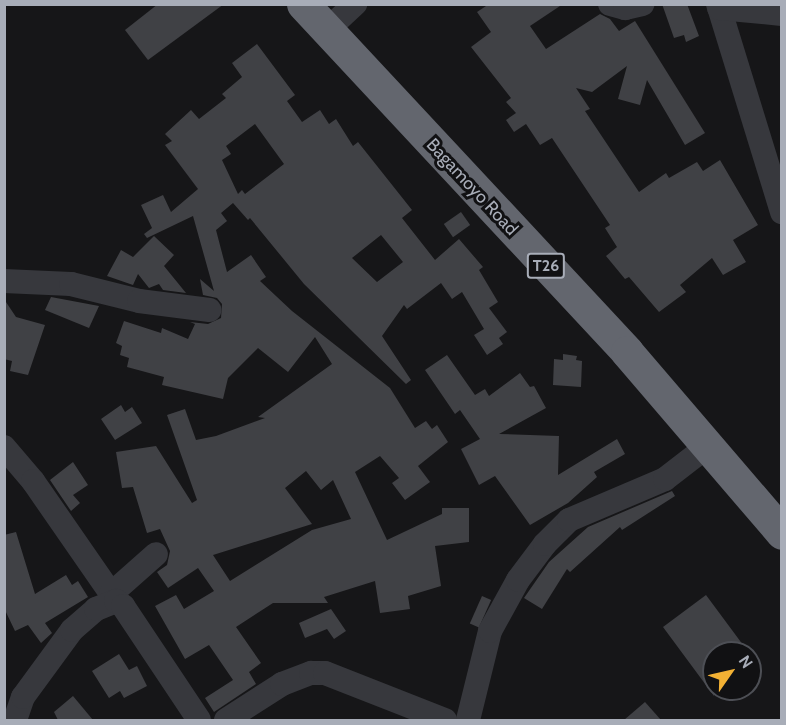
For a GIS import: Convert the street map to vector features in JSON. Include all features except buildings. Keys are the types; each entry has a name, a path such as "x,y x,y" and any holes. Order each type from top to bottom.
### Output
{"highway":[{"name":"Bagamoyo Road","path":"303,4 709,445 782,533"}],"street":[{"path":"326,31 355,4"},
{"path":"610,4 625,8 643,4"},
{"path":"782,14 719,6 782,212"},
{"path":"4,281 71,284 139,301 209,310"},
{"path":"468,720 490,631 518,580 545,544 569,520 665,479 709,445"},
{"path":"4,447 33,481 114,598 127,611 199,720"},
{"path":"15,720 23,697 72,630 96,609 114,598 156,554"},
{"path":"226,720 282,684 311,673 325,673 445,720"}]}
